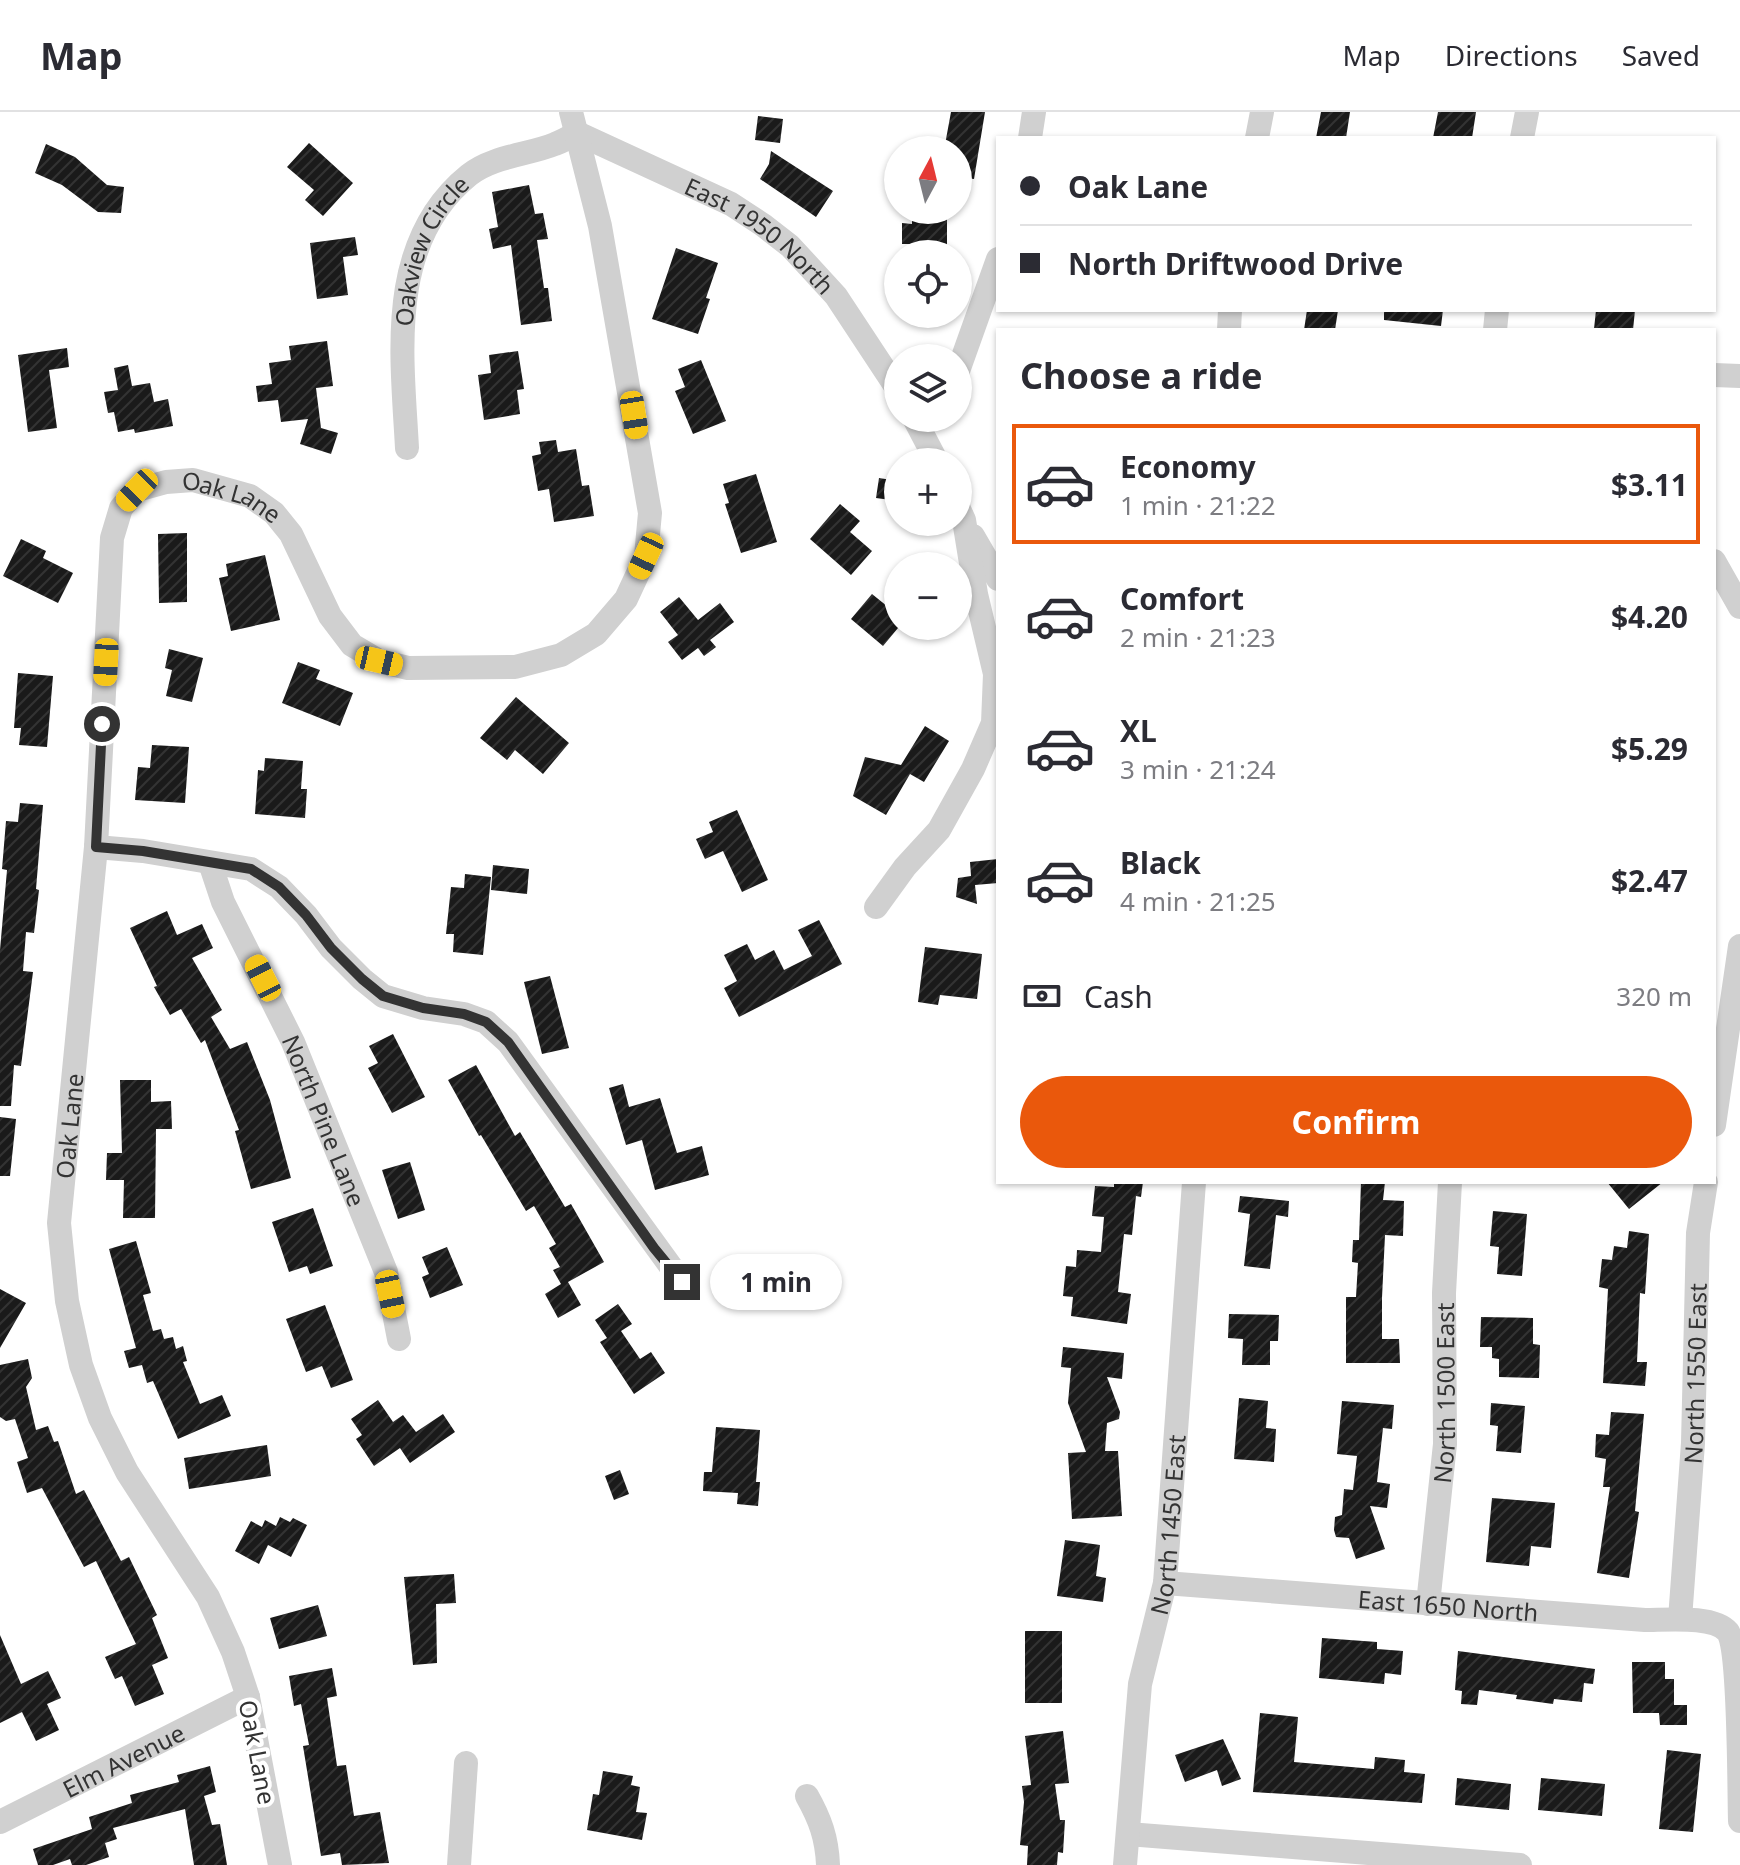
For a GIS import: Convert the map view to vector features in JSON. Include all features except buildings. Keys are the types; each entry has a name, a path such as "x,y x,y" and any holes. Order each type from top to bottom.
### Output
{"street":[{"path":"1030,136 1034,112"},
{"path":"1257,136 1262,112"},
{"path":"1522,136 1527,112"},
{"name":"East 1950 North","path":"574,122 731,204 790,246 836,296 884,369"},
{"name":"Oakview Circle","path":"407,448 402,353 407,274 422,234 442,204 471,173 521,152 554,145 574,122"},
{"name":"Oak Lane","path":"280,1865 248,1697 233,1652 208,1597 127,1472 100,1418 81,1365 67,1301 59,1223 96,847 112,538 121,508 137,490 166,482 193,480 250,496 274,513 291,534 330,616 352,645 379,661 408,668 515,667 561,655 596,634 626,599 646,556 650,513 600,226 574,122"},
{"path":"968,344 996,265"},
{"path":"1716,375 1740,376"},
{"path":"972,533 996,575"},
{"path":"876,907 905,867 939,830 973,769 993,723 995,674 965,536"},
{"path":"1716,565 1740,607"},
{"path":"96,847 143,851 251,869 279,887 331,948 383,996 486,1022 508,1042 654,1248 682,1282"},
{"name":"North Pine Lane","path":"210,863 223,902 293,1042 386,1272 399,1339"},
{"path":"1716,1111 1740,946"},
{"name":"North 1450 East","path":"1125,1865 1140,1684 1165,1583 1194,1184"},
{"name":"North 1500 East","path":"1428,1604 1445,1444 1444,1293 1450,1184"},
{"name":"North 1550 East","path":"1680,1619 1693,1443 1698,1233 1706,1184"},
{"name":"East 1650 North","path":"1165,1583 1645,1620 1680,1619 1720,1627 1729,1633 1737,1660 1740,1821"},
{"name":"Elm Avenue","path":"3,1814 248,1697"},
{"path":"459,1865 466,1763"},
{"path":"807,1796 821,1820 827,1841 828,1865"},
{"path":"1128,1834 1520,1865"}],"route":[{"path":"102,724 96,847 143,851 251,869 279,887 331,948 383,996 486,1022 508,1042 654,1248 682,1282"}]}
